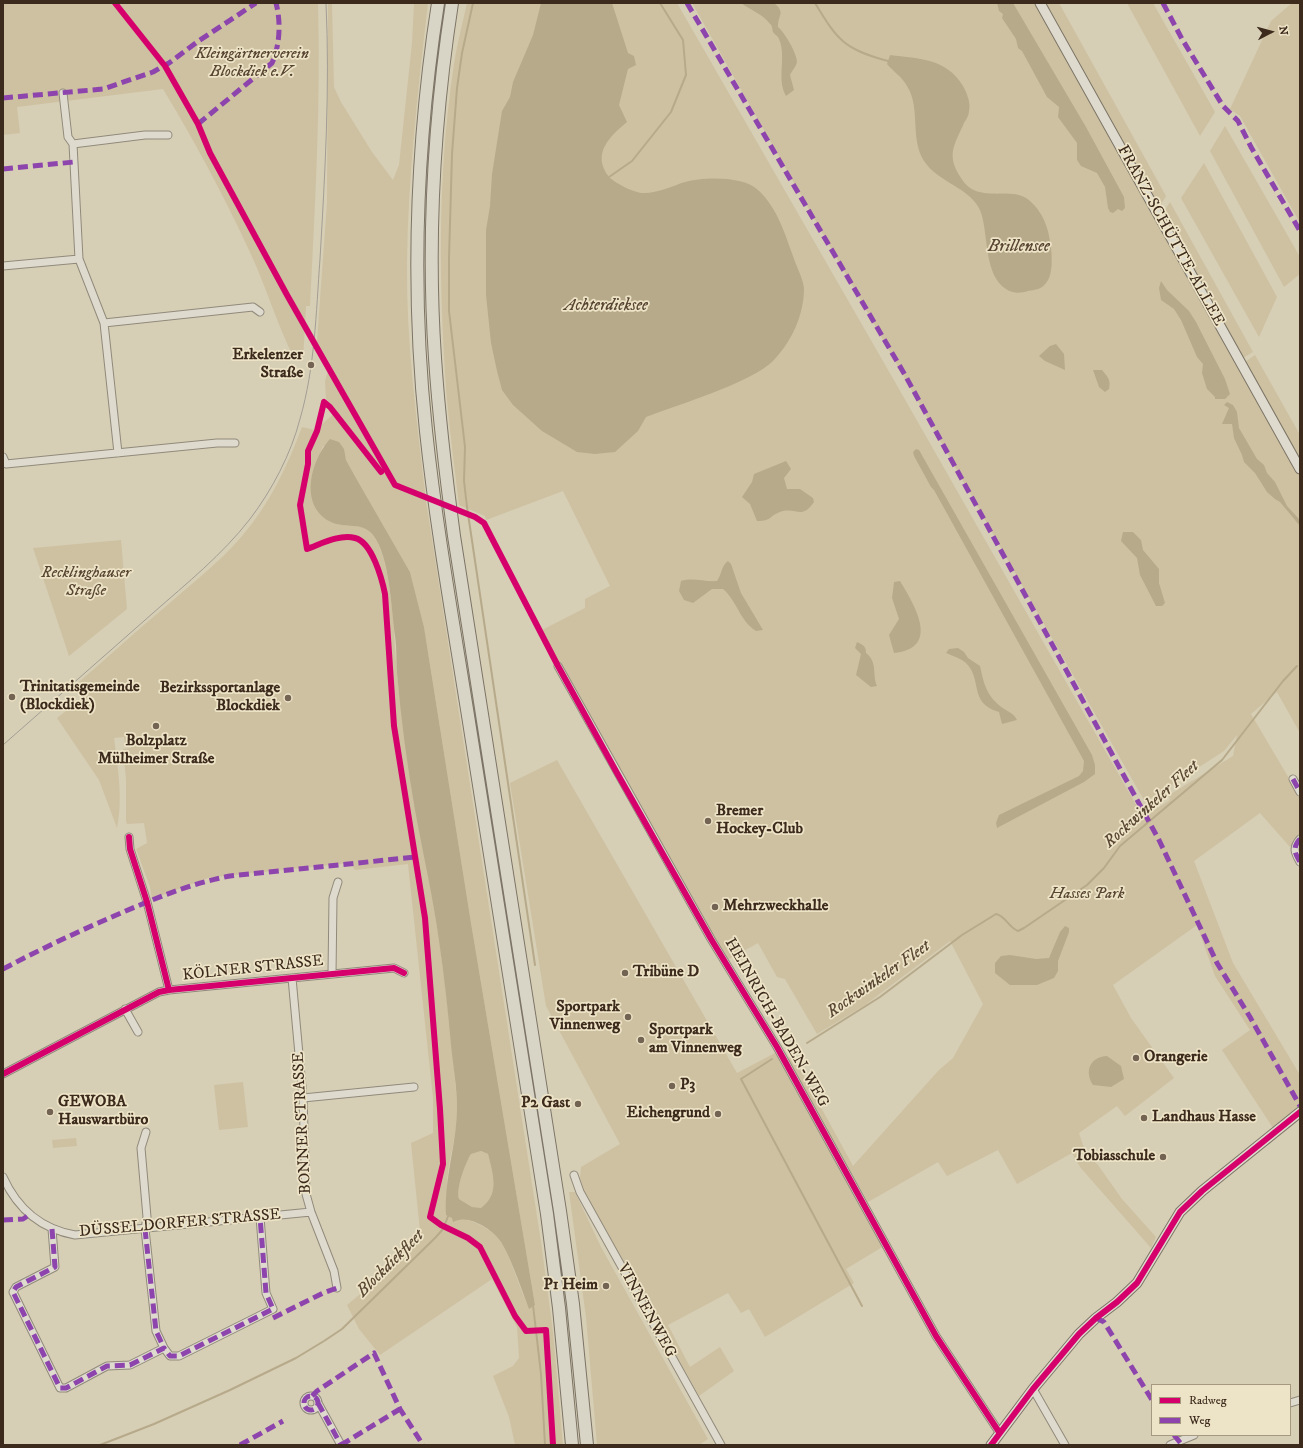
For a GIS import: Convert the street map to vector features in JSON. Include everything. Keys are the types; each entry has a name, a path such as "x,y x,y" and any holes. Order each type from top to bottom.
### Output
{"highway":[{"path":"438,3 432,45 419,184 417,295 426,432 457,649 546,1214 560,1316 572,1445"},
{"path":"452,3 438,114 432,219 432,292 440,423 455,543 560,1211 573,1304 587,1445"}],"main road":[{"name":"FRANZ-SCHÜTTE-ALLEE","path":"1040,3 1300,469"},
{"path":"991,1445 999,1432 1078,1334 1117,1302 1137,1282 1180,1212 1202,1191 1300,1112"}],"street":[{"path":"63,93 68,137 73,144 79,259 104,323 118,453"},
{"path":"73,144 145,135 168,135"},
{"path":"3,266 79,259"},
{"path":"104,323 252,307 260,312"},
{"path":"3,457 6,464 217,443 235,443"},
{"name":"HEINRICH-BADEN-WEG","path":"558,666 711,939 777,1047 936,1336 999,1432"},
{"path":"1293,779 1300,792"},
{"path":"129,837 130,849 147,902 169,990"},
{"path":"1300,839 1295,845 1294,851 1300,862"},
{"path":"332,974 333,898 338,882"},
{"name":"KÖLNER STRASSE","path":"3,1074 125,1009 154,995 169,990 394,968 404,973"},
{"name":"BONNER STRASSE","path":"292,978 303,1098 306,1194 311,1212 334,1270 337,1288"},
{"path":"125,1009 138,1032"},
{"path":"303,1098 414,1087"},
{"path":"146,1132 141,1148 147,1217 145,1229 156,1331 164,1348 170,1356 179,1356 273,1308 266,1293 260,1217"},
{"name":"VINNENWEG","path":"574,1175 580,1192 721,1445"},
{"name":"DÜSSELDORFER STRASSE","path":"3,1177 12,1196 29,1215 52,1229 75,1235 311,1212"},
{"path":"52,1229 55,1267 16,1287 13,1292 60,1388 66,1388 107,1366 130,1365 164,1348"},
{"path":"1033,1389 1065,1445"},
{"path":"318,1403 341,1445"},
{"path":"1170,1445 1192,1436"}],"green space":[{"name":"Kleingärtnerverein Blockdiek e.V.","path":"3,3 318,3 319,79 316,192 310,306 306,306 303,361 295,360 254,262 229,208 208,167 163,89 17,107 20,133 3,135"},
{"path":"328,3 332,3 334,87 341,102 372,152 393,180 399,165 412,43 414,3 428,3 414,133 409,198 407,293 410,352 426,501 541,1242 553,1332 563,1445 515,1445 509,1417 493,1376 513,1366 519,1358 517,1327 492,1279 380,1355 359,1329 347,1305 376,1281 420,1231 411,1143 433,1133 433,1098 408,864 355,870 350,863 208,878 152,899 150,887 136,849 147,843 144,823 127,824 126,821 126,779 123,749 131,748 130,744 125,744 124,737 114,738 120,795 117,828 99,780 57,718 84,697 79,682 204,574 242,536 261,511 277,484 291,456 302,427 315,430 337,411 326,399 325,381 330,364 317,341 327,203","holes":["323,446 343,449 346,460 410,572 424,627 471,923 535,1305 529,1308 509,1257 501,1242 488,1229 469,1220 458,1219 447,1191 457,1114 452,1042 439,940 403,721 389,582 380,547 373,535 365,528 332,522 325,518 317,510 316,463"]},
{"name":"Hasses Park","path":"467,3 677,3 1143,817 1170,800 1169,795 1233,756 1237,735 1224,751 1145,802 692,3 1036,3 1300,476 1300,733 1277,692 1251,714 1300,797 1300,836 1290,847 1260,813 1194,861 1233,963 1300,1075 1300,1106 1273,1128 1222,1050 1250,1030 1215,976 1197,925 1113,985 1131,1018 1174,1078 1125,1116 1117,1106 1079,1133 1084,1148 1090,1157 1098,1165 1122,1199 1156,1237 1151,1248 1080,1167 1072,1153 1017,1184 998,1150 947,1176 938,1162 868,1202 786,1059 793,1056 853,1166 938,1071 953,1058 983,1004 950,941 865,1005 817,1034 785,979 777,977 758,943 727,960 577,698 542,630 585,608 585,599 610,586 563,491 486,520 485,516 459,505 451,439 444,359 441,235 444,153 448,112 453,71"},
{"path":"1044,3 1059,3 1166,196 1159,208"},
{"path":"1127,3 1153,3 1215,112 1200,136"},
{"path":"1292,3 1300,3 1300,223 1240,116 1230,109 1271,21"},
{"path":"1225,126 1300,257 1300,274 1284,287 1210,151"},
{"path":"1204,163 1277,297 1259,337 1181,198"},
{"path":"1170,202 1253,352 1243,358 1162,214"},
{"path":"1255,355 1300,435 1300,461 1245,362"},
{"name":"Recklinghauser Straße","path":"121,540 127,609 69,656 33,548"},
{"name":"Sportpark am Vinnenweg","path":"557,760 737,1073 775,1053 884,1246 846,1269 854,1283 765,1337 749,1309 741,1313 728,1293 668,1325 690,1367 720,1347 734,1371 699,1396 583,1190 580,1178 581,1167 620,1144 546,1006 510,783"},
{"path":"243,1082 248,1127 219,1130 214,1085"},
{"path":"76,1138 77,1146 53,1148 52,1140"},
{"path":"481,1151 488,1154 494,1183 491,1197 481,1209 472,1207 459,1199 458,1194 464,1169 471,1154"},
{"path":"569,1192 575,1192 601,1247 708,1439 699,1445 597,1445 586,1317"}],"water":[{"name":"Achterdieksee","path":"541,3 612,3 628,53 634,56 636,65 628,69 619,105 627,122 609,139 602,153 604,169 609,177 626,188 640,193 655,192 685,182 702,179 733,180 751,185 765,197 780,221 801,276 804,288 802,308 796,327 786,345 773,361 748,377 731,385 646,417 638,431 615,452 595,454 577,452 542,431 513,405 502,390 491,343 486,295 486,230 490,206 492,174 502,111 510,97 513,82 533,35"},
{"path":"741,3 774,3 780,9 781,12 778,27 790,43 797,61 790,75 794,90 786,96 782,82 782,53 779,38 773,32 772,26 767,21"},
{"path":"997,3 1013,3 1086,127 1124,197 1125,208 1122,211 1118,209 1113,213 1110,212 1105,187 1097,173 1081,166 1077,160 1077,143 1058,117 1059,107 1047,97 1022,51 1018,48 1016,39 1002,18 1003,14 999,11"},
{"name":"Brillensee","path":"890,55 922,59 940,65 949,70 963,86 968,98 969,108 968,116 953,150 956,170 968,186 976,191 1022,196 1030,201 1037,209 1043,218 1048,231 1052,255 1051,272 1046,283 1042,287 1036,290 1017,293 1009,291 999,283 994,275 988,256 984,225 979,207 966,193 933,172 921,156 916,136 914,105 911,95 903,80 887,64"},
{"path":"1161,281 1167,290 1189,311 1196,322 1225,379 1230,394 1225,399 1215,399 1215,397 1207,389 1202,373 1203,364 1197,357 1181,320 1174,309 1161,300 1159,288"},
{"path":"1056,344 1064,354 1065,370 1045,361 1039,356 1050,346"},
{"path":"1093,370 1102,370 1106,375 1110,383 1109,389 1105,392 1099,387"},
{"path":"1227,402 1233,405 1237,412 1239,428 1257,459 1264,465 1267,473 1275,482 1287,506 1299,519 1300,526 1280,502 1267,492 1255,473 1244,462 1234,438 1232,424 1222,424 1229,408 1224,405"},
{"path":"330,439 339,442 344,449 346,460 410,572 424,627 471,923 535,1305 529,1309 509,1257 497,1237 479,1224 465,1220 453,1222 452,1218 446,1215 447,1188 455,1134 457,1107 456,1092 446,993 437,925 415,810 404,742 397,673 396,641 389,583 383,556 373,535 364,528 331,522 321,515 314,505 311,494 311,482 313,470 323,448","holes":["481,1151 488,1154 494,1184 491,1197 481,1208 472,1207 459,1199 458,1194 462,1176 471,1154"]},
{"path":"916,449 919,450 1092,755 1095,765 1095,774 1084,782 997,828 996,823 999,815 1079,776 1083,771 1084,761 914,456 913,452"},
{"path":"786,461 791,469 784,478 787,489 800,489 813,498 814,502 809,508 802,512 780,512 765,520 757,521 750,504 742,497 752,482 754,474"},
{"path":"1123,532 1133,532 1141,540 1143,550 1159,569 1159,583 1165,603 1162,606 1156,606 1140,575 1137,558 1121,541"},
{"path":"728,561 731,564 741,593 763,630 756,631 746,622 732,599 723,589 712,589 693,603 684,600 679,591 681,581 690,579 717,581 724,565"},
{"path":"900,581 917,613 921,635 917,643 908,649 894,653 889,635 899,619 892,598 894,582"},
{"path":"857,642 864,646 866,653 872,660 877,686 871,687 856,675 861,654 855,648"},
{"path":"958,648 964,652 968,658 980,666 984,683 995,702 1017,720 1002,724 999,712 989,708 983,703 979,697 974,677 966,663 946,653 949,649"},
{"path":"1065,926 1069,928 1069,932 1058,961 1058,971 1054,978 1037,985 1010,985 995,973 995,963 1001,956 1010,955 1036,959 1049,958 1060,932"},
{"path":"1107,1056 1121,1066 1124,1079 1111,1087 1093,1085 1089,1075 1090,1066 1096,1059"}],"waterway":[{"path":"473,3 462,53 457,88 452,154 449,311 465,447 464,481 467,507 535,965"},
{"path":"609,177 632,161 671,112 686,75 683,40 660,3"},
{"path":"815,3 830,26 844,42 861,52 888,61"},
{"name":"Rockwinkeler Fleet","path":"807,1043 880,997 962,935 996,914 1002,917 1018,931 1087,885 1104,868 1120,846 1222,760 1283,681 1297,666"},
{"name":"Rockwinkeler Fleet","path":"772,1059 741,1079 862,1306"},
{"name":"Blockdiekfleet","path":"100,1445 154,1424 230,1390 296,1358 324,1341 342,1329 436,1237 443,1229 449,1214"},
{"name":"Blockdiekfleet","path":"533,1305 541,1374 545,1445"}],"tram line":[{"path":"3,745 191,580 228,545 258,508 273,484 286,458 296,432 305,399 314,340 324,195 327,67 326,3"}],"marked path":[{"path":"3,98 103,89 153,72 169,63 197,42 256,3"},
{"path":"198,124 272,63 277,49 279,33 279,18 276,3"},
{"path":"687,3 905,375 1159,840 1217,963 1250,1017 1300,1106"},
{"path":"1163,3 1182,39 1223,106 1238,121 1251,147 1300,231"},
{"path":"3,169 74,162"},
{"path":"1293,779 1300,792"},
{"path":"1300,839 1295,848 1300,862"},
{"path":"3,969 106,919 188,887 216,879 230,876 416,857"},
{"path":"3,1220 23,1219 29,1215"},
{"path":"52,1229 55,1267 16,1287 13,1292 60,1388 66,1388 107,1366 130,1365 164,1348 170,1356 179,1356 273,1309 266,1293 260,1217"},
{"path":"145,1229 156,1331 164,1348"},
{"path":"273,1318 323,1293 337,1288"},
{"path":"1096,1318 1104,1322 1151,1398"},
{"path":"312,1396 317,1391 374,1353 400,1409 423,1445"},
{"path":"311,1396 316,1398 318,1403 316,1408 311,1410 306,1408 304,1403 306,1398 311,1396"},
{"path":"318,1403 341,1445"},
{"path":"341,1445 400,1409"},
{"path":"240,1445 283,1421"},
{"path":"1175,1436 1182,1445"}],"cycle path":[{"path":"115,3 165,66 198,124 210,153 287,295 395,485 475,517 484,523 558,666 711,939 777,1047 936,1336 999,1432"},
{"path":"381,472 330,407 324,402 317,431 308,451 308,464 300,505 307,549 336,538 349,537 361,541 366,546 375,562 385,594 394,726 425,918 440,1109 443,1164 430,1217 441,1225 468,1238 480,1247 515,1316 526,1331 546,1330 553,1445"},
{"path":"129,837 130,849 147,902 169,990"},
{"path":"3,1074 159,992 394,968 404,973"},
{"path":"991,1445 1033,1389 1079,1334 1137,1283 1180,1212 1202,1191 1300,1112"}],"place":[{"name":"Erkelenzer Straße","path":"311,365"},
{"name":"Trinitatisgemeinde (Blockdiek)","path":"12,697"},
{"name":"Bezirkssportanlage Blockdiek","path":"288,698"},
{"name":"Bolzplatz Mülheimer Straße","path":"156,726"},
{"name":"Bremer Hockey-Club","path":"708,821"},
{"name":"Mehrzweckhalle","path":"715,907"},
{"name":"Tribüne D","path":"625,973"},
{"name":"Sportpark Vinnenweg","path":"628,1017"},
{"name":"Sportpark am Vinnenweg","path":"641,1040"},
{"name":"Orangerie","path":"1136,1058"},
{"name":"P3","path":"672,1086"},
{"name":"P2 Gast","path":"578,1104"},
{"name":"GEWOBA Hauswartbüro","path":"50,1112"},
{"name":"Eichengrund","path":"718,1114"},
{"name":"Landhaus Hasse","path":"1144,1118"},
{"name":"Tobiasschule","path":"1163,1157"},
{"name":"P1 Heim","path":"606,1286"}]}
